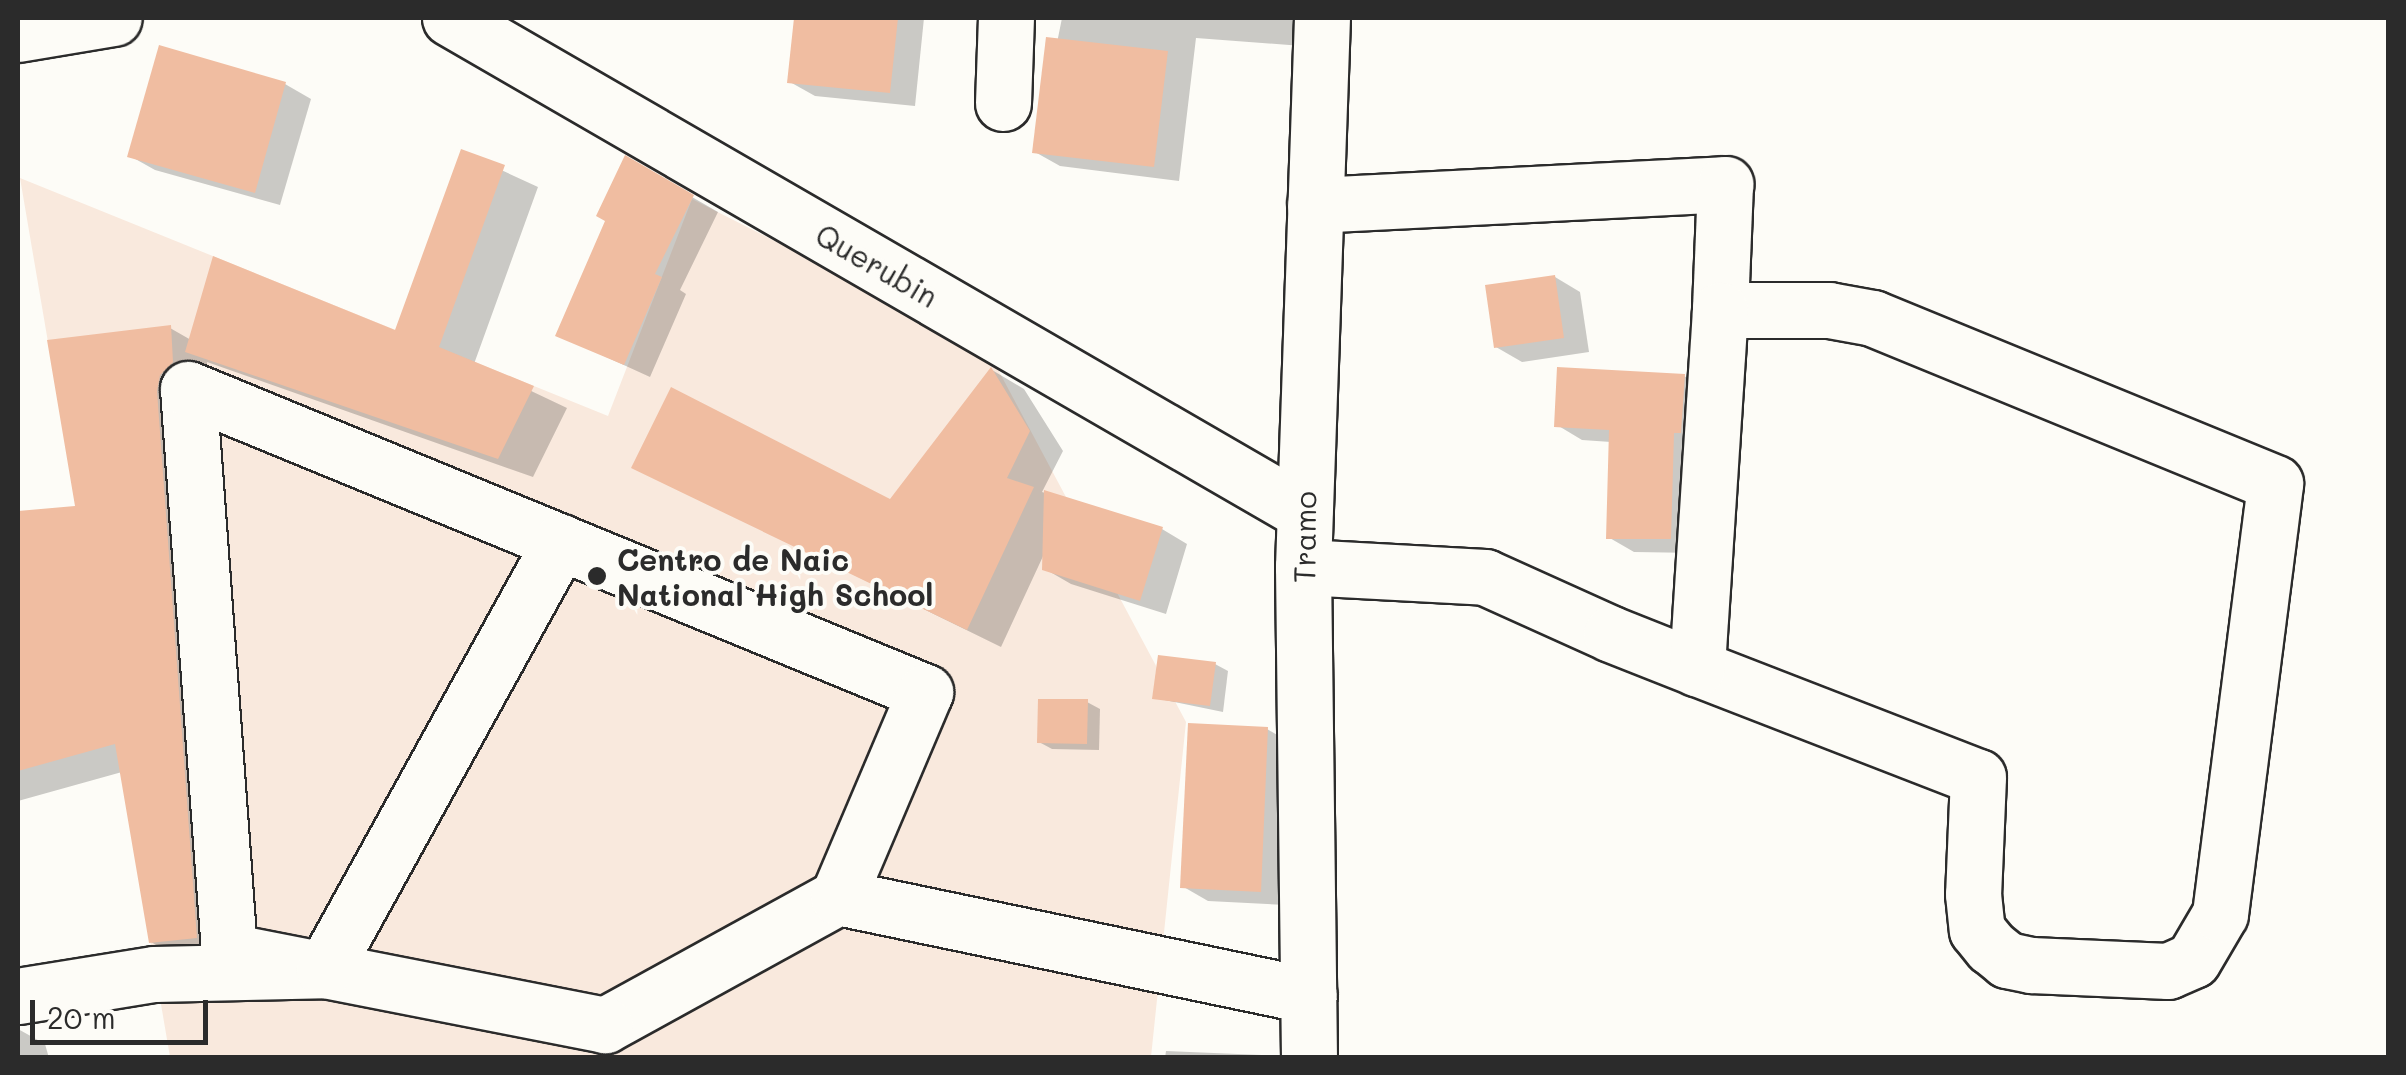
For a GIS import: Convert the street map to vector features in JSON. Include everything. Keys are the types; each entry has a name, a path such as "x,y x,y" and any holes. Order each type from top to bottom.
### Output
{"street":[{"path":"18,34 114,18"},
{"name":"Querubin","path":"450,18 1304,512"},
{"path":"1004,102 1006,18"},
{"name":"Tramo","path":"1310,1058 1302,568 1322,18"},
{"path":"1315,205 1725,184 1697,668"},
{"path":"1302,568 1485,577 1697,668 1978,777 1977,930 2008,960 2168,970 2194,960 2209,939 2232,858 2275,483 1873,318 1830,310 1720,310"},
{"path":"188,389 925,692 838,897 605,1025 229,950 188,389"},
{"path":"324,970 560,542"},
{"path":"838,897 1309,994"},
{"path":"18,996 154,974 324,970"}],"shaded area":[{"name":"Centro de Naic National High School","path":"20,178 608,416 692,199 987,349 1186,722 1151,1057 170,1057"}],"building":[{"path":"794,18 898,18 890,93 787,83"},
{"path":"1046,37 1168,51 1154,167 1032,153"},
{"path":"159,45 286,82 255,193 127,157"},
{"path":"461,149 505,165 439,347 534,386 498,459 185,352 213,256 395,330"},
{"path":"625,155 694,195 655,274 662,277 624,365 555,336 605,221 596,216"},
{"path":"1555,275 1564,338 1494,348 1485,285"},
{"path":"171,325 173,362 160,375 157,391 197,938 149,943 115,744 18,771 18,511 75,506 47,340"},
{"path":"991,367 1030,431 1007,478 1034,487 967,630 631,468 671,387 890,499"},
{"path":"1557,367 1685,374 1681,433 1674,433 1671,539 1606,539 1609,430 1554,427"},
{"path":"1044,490 1163,527 1140,601 1042,570"},
{"path":"1158,655 1216,662 1210,706 1152,699"},
{"path":"1038,699 1088,699 1087,744 1037,743"},
{"path":"1188,723 1268,727 1261,892 1180,888"}],"place":[{"name":"Centro de Naic National High School","path":"597,576"}]}
